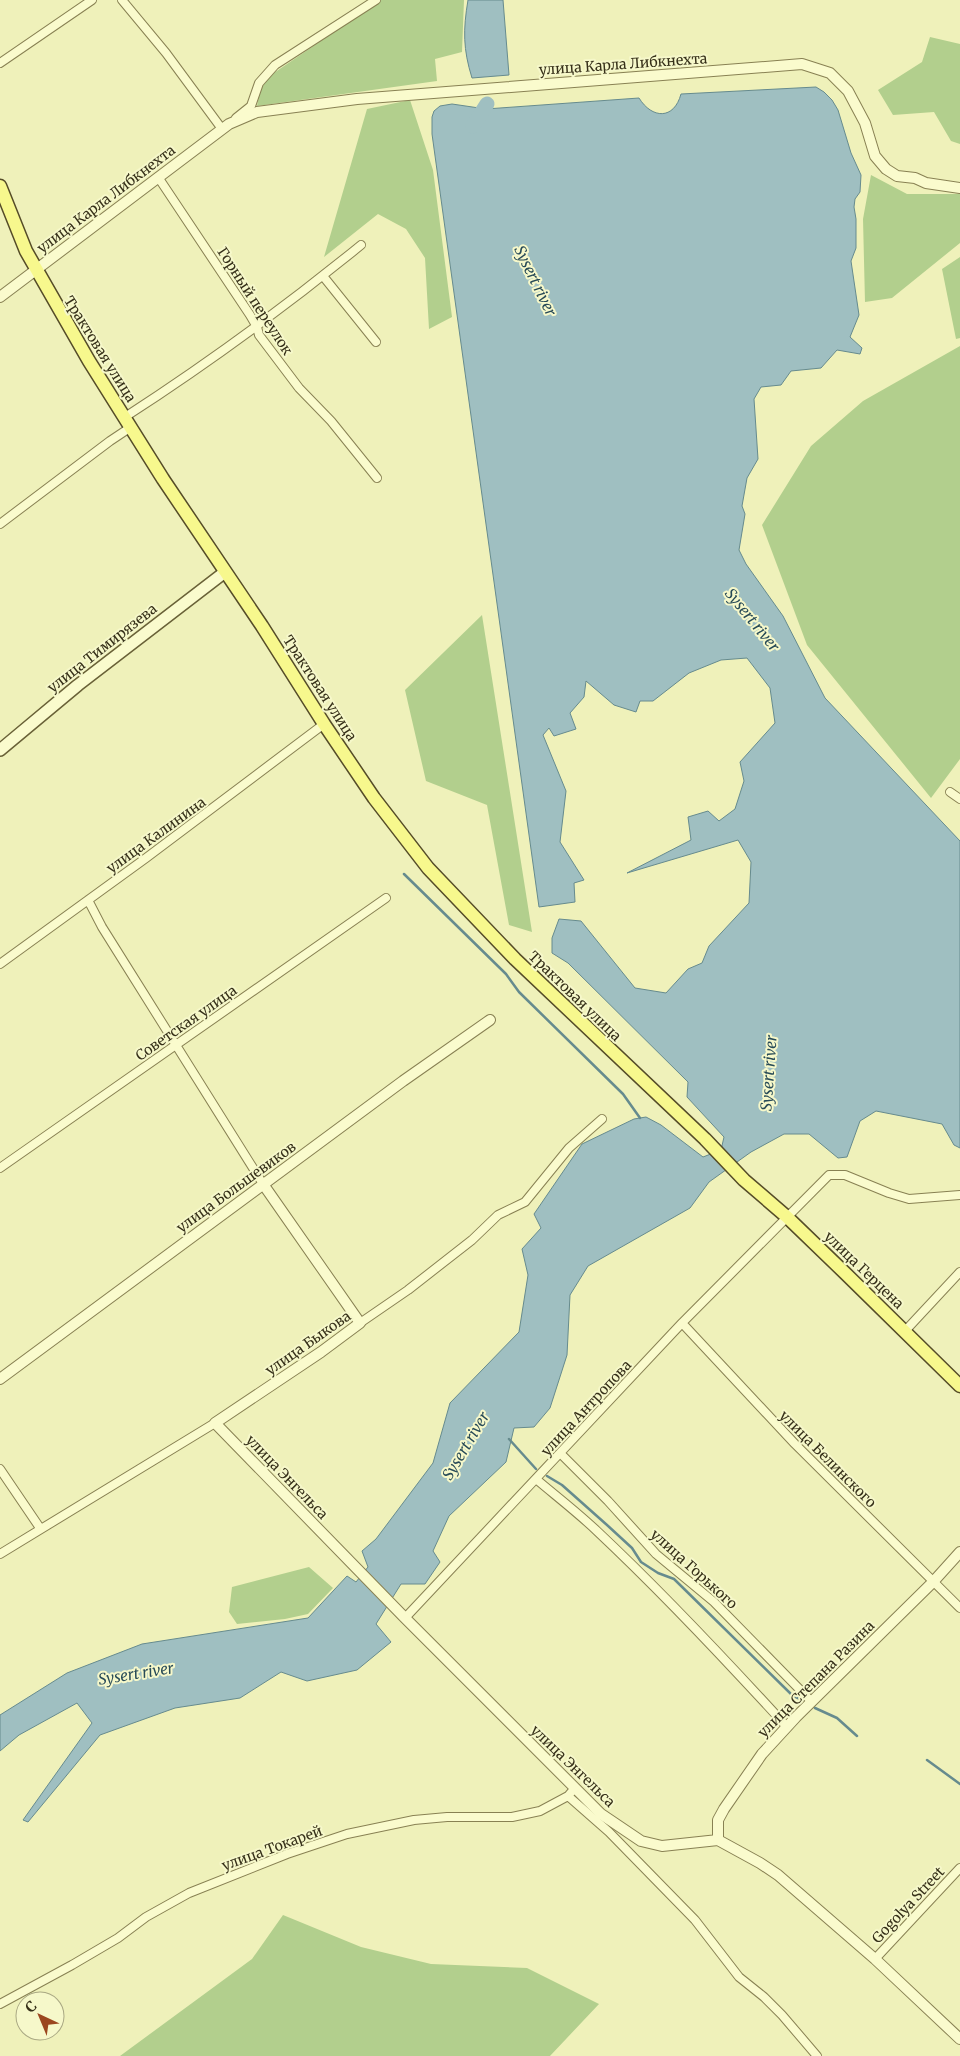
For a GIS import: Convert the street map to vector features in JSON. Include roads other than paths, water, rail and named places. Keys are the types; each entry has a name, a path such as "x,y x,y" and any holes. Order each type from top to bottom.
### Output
{"main road":[{"name":"Трактовая улица","path":"0,186 26,251 78,344 374,798 428,868 515,959 705,1140 744,1180"},
{"name":"улица Тимирязева","path":"0,750 78,685 225,572"},
{"name":"улица Герцена","path":"744,1180 787,1218 960,1386"}],"street":[{"path":"0,63 92,0"},
{"path":"122,0 226,126"},
{"name":"улица Карла Либкнехта","path":"0,297 251,106 259,83 275,65 376,0"},
{"name":"улица Карла Либкнехта","path":"226,126 257,112 356,99 802,64 830,73 848,91 865,123 875,156 886,169 897,176 960,188"},
{"name":"Горный переулок","path":"158,177 257,327 259,335 298,388 331,421 377,478"},
{"path":"0,524 110,441 128,422 257,327 361,245"},
{"path":"323,276 376,342"},
{"name":"улица Калинина","path":"0,964 324,724"},
{"path":"950,792 960,799"},
{"name":"Советская улица","path":"0,1168 386,898"},
{"path":"88,900 102,927 263,1184 360,1323"},
{"name":"улица Большевиков","path":"0,1380 403,1081 490,1020"},
{"name":"улица Быкова","path":"0,1554 215,1423 321,1352 422,1279 472,1240 498,1215 525,1202 569,1148 602,1120"},
{"name":"улица Антропова","path":"405,1618 682,1324 829,1175 845,1175 909,1199 960,1195"},
{"path":"905,1331 960,1272"},
{"name":"улица Белинского","path":"682,1324 795,1444 960,1608"},
{"name":"улица Энгельса","path":"215,1423 571,1792 641,1841 662,1846 718,1840"},
{"name":"улица Горького","path":"560,1453 608,1501 656,1554 714,1602 811,1702"},
{"path":"0,1469 40,1528"},
{"path":"536,1479 595,1529 634,1567 714,1646 787,1726"},
{"name":"улица Степана Разина","path":"718,1840 718,1820 731,1796 762,1754 787,1726 933,1582 960,1552"},
{"path":"571,1792 695,1920 739,1977 764,1997 782,2015 817,2056"},
{"name":"улица Токарей","path":"0,2004 118,1938 146,1918 189,1893 287,1854 347,1834 414,1820 446,1817 512,1817 540,1810 571,1792"},
{"path":"718,1840 778,1875 875,1959 960,2039"},
{"name":"Gogolya Street","path":"875,1959 960,1868"}],"water":[{"path":"468,0 503,0 509,75 472,78 465,39"},
{"path":"816,87 832,100 838,110 851,153 861,175 860,192 855,199 854,207 856,248 851,261 859,315 850,337 862,348 860,354 837,350 821,368 791,371 781,385 761,387 754,399 758,459 747,478 742,506 745,514 739,550 746,564 783,616 825,698 960,841 960,1148 954,1145 942,1124 876,1111 860,1121 847,1157 838,1158 809,1134 784,1134 751,1152 709,1182 690,1208 588,1266 570,1295 567,1355 550,1408 534,1427 514,1428 506,1462 449,1516 433,1551 440,1562 425,1584 401,1584 376,1624 391,1642 357,1670 307,1681 281,1672 240,1698 175,1708 100,1735 28,1822 23,1820 92,1723 77,1703 19,1735 0,1751 0,1715 67,1673 142,1644 308,1618 347,1576 356,1582 368,1567 362,1551 376,1539 433,1463 450,1403 519,1332 528,1275 522,1249 541,1228 534,1214 582,1144 634,1119 646,1117 661,1125 703,1157 721,1150 724,1137 687,1097 688,1082 568,963 552,953 552,938 559,919 581,921 635,988 666,993 688,969 702,963 709,946 749,903 751,862 738,840 627,873 691,840 688,817 708,811 719,821 735,809 744,781 740,762 775,723 770,688 747,658 721,660 689,673 653,701 640,701 636,712 614,705 586,681 584,697 570,713 576,729 554,736 549,728 543,735 566,791 560,842 584,880 574,883 575,902 539,907 432,134 432,117 434,111 440,106 452,104 486,109 639,98 650,110 662,114 673,109 681,94"}],"waterway":[{"name":"Sysert river","path":"473,126 487,104"},
{"path":"404,874 506,974 519,992 623,1094 640,1118"},
{"path":"509,1439 536,1469"},
{"path":"547,1476 562,1485 607,1525 632,1548 641,1562 658,1573 674,1579 793,1696 803,1700"},
{"path":"815,1708 837,1718 857,1736"},
{"path":"927,1760 960,1784"}]}
